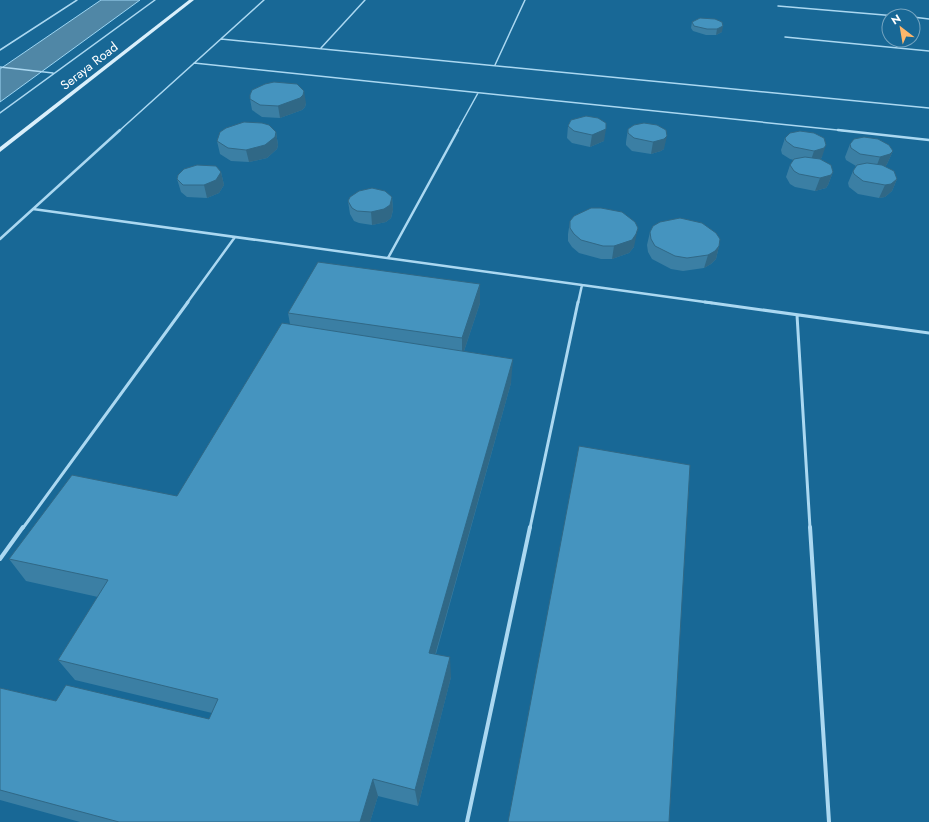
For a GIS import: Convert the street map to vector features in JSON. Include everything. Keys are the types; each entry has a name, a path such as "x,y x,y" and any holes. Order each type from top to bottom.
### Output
{"street":[{"name":"Seraya Road","path":"0,150 192,0"}],"lane":[{"path":"0,50 77,0"},
{"path":"0,113 155,0"},
{"path":"0,239 264,0"},
{"path":"321,48 365,0"},
{"path":"495,65 525,0"},
{"path":"778,6 881,15"},
{"path":"785,37 929,51"},
{"path":"221,38 929,108"},
{"path":"194,63 929,140"},
{"path":"0,67 53,73"},
{"path":"388,258 478,93"},
{"path":"33,210 929,333"},
{"path":"0,559 235,237"},
{"path":"467,822 582,285"},
{"path":"797,315 829,822"}],"water":[{"path":"101,0 140,0 0,102 0,69"}],"building":[{"path":"700,18 715,19 722,22 723,26 717,29 707,29 694,26 692,22"},
{"path":"274,82 297,84 304,91 303,95 300,98 278,106 260,105 250,99 252,90"},
{"path":"586,116 598,118 606,123 606,129 592,135 574,131 568,126 571,120"},
{"path":"244,122 269,125 276,132 275,137 265,145 246,150 228,148 217,141 220,132 226,128"},
{"path":"644,123 657,125 666,130 667,136 664,139 653,142 634,138 628,133 628,129 634,125"},
{"path":"800,131 814,133 824,138 826,145 824,148 814,151 794,147 786,141 785,138 790,133"},
{"path":"864,137 878,139 889,145 893,151 890,154 880,157 860,154 851,148 850,144 854,139"},
{"path":"805,157 820,159 831,165 833,172 831,175 820,178 799,174 794,171 790,165 794,159"},
{"path":"867,163 882,165 894,171 897,179 891,184 885,185 863,181 854,174 853,171 857,165"},
{"path":"197,165 216,166 221,172 216,180 204,185 183,185 177,179 178,175 184,169"},
{"path":"372,188 385,191 392,197 390,205 384,209 371,212 357,211 352,208 348,201 350,197 359,191"},
{"path":"591,208 601,208 622,212 635,222 638,228 632,240 614,246 603,246 581,240 570,228 570,221 574,216"},
{"path":"680,218 702,223 716,233 720,239 719,246 715,251 708,255 687,258 675,256 655,246 651,239 650,232 653,226 660,222"},
{"path":"318,262 480,284 462,338 288,313"},
{"path":"282,323 513,359 429,653 450,657 415,790 373,779 360,822 119,822 0,790 0,688 56,701 66,685 209,719 218,699 58,660 108,580 9,559 72,475 177,496"},
{"path":"579,446 690,465 669,822 508,822"}]}
